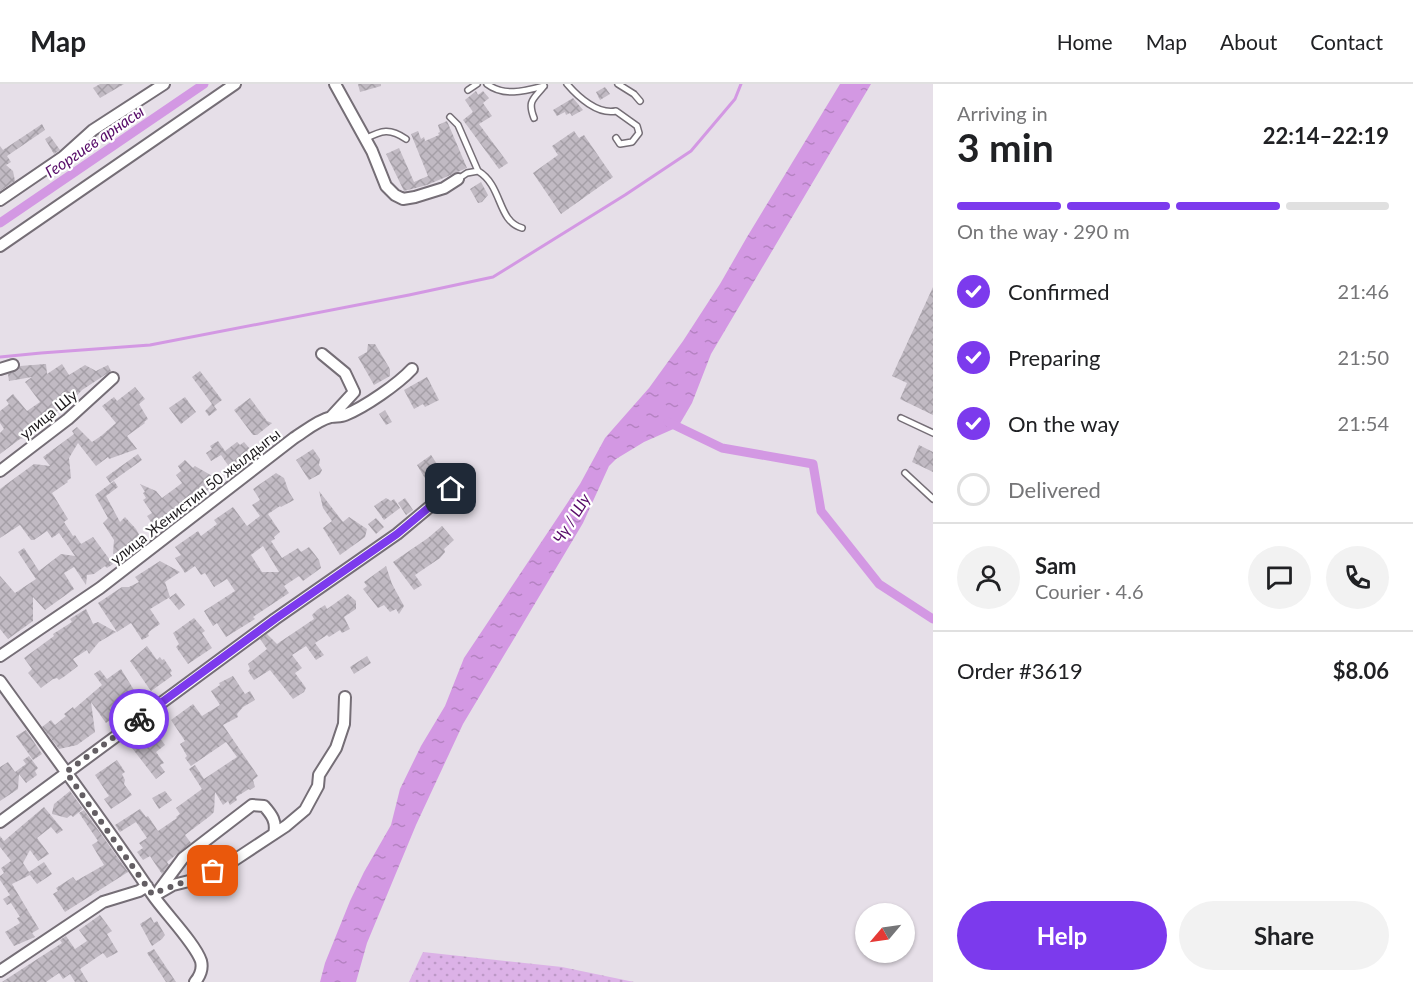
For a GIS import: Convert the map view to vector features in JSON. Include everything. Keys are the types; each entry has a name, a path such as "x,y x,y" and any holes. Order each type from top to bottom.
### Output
{"street":[{"path":"0,200 164,84"},
{"path":"0,246 235,84"},
{"path":"335,84 372,151 386,186 395,195 403,199 415,197 444,188 458,179"},
{"path":"322,354 345,373 354,393 331,417"},
{"path":"0,369 13,365"},
{"name":"улица Женистин 50 жылдыгы","path":"0,656 100,588 294,438 331,417 343,416 354,410 391,387 412,369"},
{"name":"улица Шу","path":"0,471 68,418 113,378"},
{"path":"0,822 275,619 397,534 451,489"},
{"path":"0,681 188,940 201,961 201,974 195,982"},
{"path":"150,890 159,893 233,861 296,819 312,799 318,786 319,775 336,748 344,724 345,697"},
{"path":"0,970 103,902 139,891 162,888 183,858 252,805 264,806 272,814 274,834"}],"lane":[{"path":"468,90 477,84"},
{"path":"487,84 496,91 507,92 544,85"},
{"path":"567,84 575,94 602,111 616,111 637,126 639,133 632,142 620,144 616,138"},
{"path":"618,84 634,94 640,101"},
{"path":"534,118 531,102 544,85"},
{"path":"450,117 458,125 478,171 489,177 508,219 515,226 522,228"},
{"path":"365,139 381,131 395,131 406,139"},
{"path":"458,179 467,173 478,171"},
{"path":"901,418 933,433"},
{"path":"905,474 933,499"}],"shaded area":[{"path":"423,952 562,967 634,982 409,982"}],"water":[{"name":"Чү / Шу","path":"840,84 871,84 711,354 692,403 678,427 644,442 616,459 609,466 583,523 463,724 416,825 367,943 356,982 320,982 325,963 350,901 391,825 400,789 421,746 445,706 464,658 580,484 605,438 649,388 683,341 720,284"}],"building":[{"path":"100,84 124,84 100,98 93,88"},
{"path":"358,84 381,84 381,86 360,92"},
{"path":"605,87 610,94 600,100 596,92"},
{"path":"476,91 478,95 483,91 489,98 483,103 492,116 479,124 508,163 499,169 463,120 473,112 465,100"},
{"path":"573,98 583,110 572,116 570,113 566,115 565,112 557,116 553,110"},
{"path":"447,121 467,168 427,185 404,191 386,154 399,148 414,182 428,176 411,134 418,131 421,139 424,137 425,141 439,135 438,125"},
{"path":"42,124 45,130 7,156 11,162 6,165 13,171 15,181 0,191 0,146 3,150"},
{"path":"574,131 579,138 584,135 613,177 561,214 533,173 558,155 552,146"},
{"path":"50,136 60,150 54,154 45,139"},
{"path":"481,182 488,195 478,203 470,189"},
{"path":"933,287 933,415 900,399 907,383 892,376"},
{"path":"368,344 375,344 390,369 390,376 374,385 358,357 367,352"},
{"path":"46,364 47,374 62,364 69,375 85,365 96,371 108,365 111,371 82,390 70,403 51,415 54,420 38,426 28,437 20,439 0,454 0,433 4,429 0,423 0,411 9,404 6,400 13,394 27,411 40,402 25,382 32,377 9,381 8,374 18,370 20,366"},
{"path":"200,371 222,400 214,406 217,410 209,416 205,411 212,404 192,377"},
{"path":"427,377 439,400 425,407 423,404 414,409 404,390"},
{"path":"135,387 145,399 139,404 148,419 127,436 137,449 109,459 108,457 96,466 78,443 69,458 71,478 52,493 68,519 64,522 73,536 75,535 81,544 93,537 113,564 107,568 105,566 94,574 87,575 86,585 74,567 64,573 74,589 45,610 33,597 33,621 8,639 0,629 0,576 15,593 36,579 18,552 24,548 39,571 61,554 75,556 59,533 52,538 47,531 31,540 20,525 0,538 0,489 34,464 50,466 43,457 74,434 72,431 77,427 92,442 101,436 116,423 102,406 114,397 117,401"},
{"path":"185,397 196,412 181,424 169,408"},
{"path":"250,398 267,421 272,423 257,435 253,435 234,410"},
{"path":"385,410 392,422 386,425 379,414"},
{"path":"218,441 225,451 237,442 240,445 244,442 251,448 253,456 232,471 221,455 211,461 206,453 212,449 210,446"},
{"path":"919,445 933,452 933,472 912,462"},
{"path":"313,449 320,459 319,465 322,470 320,474 309,480 296,460"},
{"path":"138,454 142,460 110,483 106,477"},
{"path":"431,455 445,476 429,485 417,465"},
{"path":"185,460 193,468 195,466 214,477 216,485 155,528 147,516 152,513 143,500 146,498 143,493 145,492 140,484 156,491 162,498 182,483 176,475 181,471 178,466"},
{"path":"276,473 284,478 294,500 268,514 280,532 271,541 282,558 298,548 301,552 309,547 319,560 321,568 303,581 299,576 284,586 289,593 253,617 255,619 226,637 217,623 213,626 204,611 235,591 227,579 214,587 205,573 201,575 195,566 185,573 175,558 181,555 175,547 198,531 201,536 217,524 214,520 233,507 247,526 260,516 252,505 260,500 253,489","holes":["263,546 279,572 262,572 251,555"]},
{"path":"114,481 118,487 106,496 120,522 125,517 142,540 121,555 113,554 114,540 103,523 108,518 95,495"},
{"path":"319,491 343,522 349,517 367,529 365,537 340,555 323,528 332,521 323,508"},
{"path":"386,498 391,501 394,499 400,508 384,520 374,506"},
{"path":"405,498 413,510 406,515 398,503"},
{"path":"376,518 384,527 376,534 368,524"},
{"path":"442,526 454,540 444,549 445,552 440,558 415,575 422,585 414,590 393,562"},
{"path":"160,561 180,572 165,582 170,597 150,609 160,624 142,640 131,623 117,632 98,603 122,587 129,587 139,582 135,577"},
{"path":"386,566 392,584 404,606 399,614 396,609 390,612 384,605 378,608 363,589 367,586 364,582"},
{"path":"176,593 185,605 179,610 169,598"},
{"path":"348,594 356,601 356,609 344,617 350,629 342,633 340,630 329,637 327,635 315,643 324,655 316,660 306,646 292,655 302,668 295,673 306,688 304,692 293,699 270,670 254,680 248,671 250,669 248,664 267,649 260,639 267,634 277,644 314,619 312,615 317,610 325,605 327,609"},
{"path":"86,609 93,624 98,622 116,632 99,642 89,654 87,650 73,659 78,666 65,676 59,680 53,679 41,688 28,673 32,669 24,658 72,622 70,619"},
{"path":"194,618 205,631 202,633 212,648 188,664 176,647 179,644 173,633"},
{"path":"147,646 157,660 160,657 164,659 172,671 170,673 172,676 151,691 130,661"},
{"path":"367,656 371,663 354,674 350,667"},
{"path":"121,669 142,703 126,714 119,714 106,723 91,702 95,732 77,745 59,749 42,727 51,720 55,725 66,716 64,714 73,707 74,709 102,685 94,674 100,670 107,679"},
{"path":"233,676 245,694 250,691 255,700 243,707 237,714 238,717 223,725 258,776 253,780 255,787 236,797 237,800 230,805 228,801 223,805 215,792 214,812 185,835 191,843 167,862 169,865 162,874 150,856 143,860 137,852 143,848 139,843 147,838 136,822 120,832 115,825 140,809 158,831 177,818 180,814 176,808 202,789 189,769 195,765 204,779 237,757 226,742 191,766 180,744 185,741 171,720 193,704 202,716 220,705 211,691 220,685 219,683"},
{"path":"26,730 42,754 33,760 16,736"},
{"path":"155,731 165,745 156,752 164,763 160,765 165,772 156,779 132,748"},
{"path":"29,756 38,768 35,771 37,775 26,783 19,774 18,789 0,801 0,767 8,762 15,772 26,764 23,760"},
{"path":"117,760 125,772 122,774 124,784 132,795 111,809 104,799 109,796 95,775"},
{"path":"70,791 83,809 73,817 71,815 67,818 52,814 54,804"},
{"path":"165,791 172,800 159,809 152,798"},
{"path":"44,807 63,830 57,834 51,827 37,838 49,854 38,861 30,850 23,863 29,872 44,862 52,874 37,884 30,875 12,884 39,929 32,933 35,937 14,946 5,932 20,923 17,918 20,917 11,903 7,905 3,899 10,895 0,880 0,876 4,873 1,868 11,861 0,847 0,836 4,841"},
{"path":"84,810 128,872 65,912 53,894 58,891 56,888 73,877 76,881 104,865 92,845 98,841 79,813"},
{"path":"100,915 112,931 107,934 118,952 107,958 103,953 80,969 88,982 75,982 70,974 63,979 59,973 46,982 2,982 62,943 60,940 66,936 75,949 87,941 79,930"},
{"path":"151,917 154,923 157,921 165,935 152,946 140,924"},
{"path":"154,949 176,982 166,982 147,953"}],"waterway":[{"name":"Георгиев арнасы","path":"0,223 204,84"},
{"path":"0,357 150,345 493,277 691,151 735,99 741,84"},
{"path":"668,422 722,448 813,464 821,511 879,584 933,619"}],"way so far":[{"path":"139,719 66,772 152,894 213,871"}],"route":[{"path":"139,719 275,619 397,534 451,489"}]}
